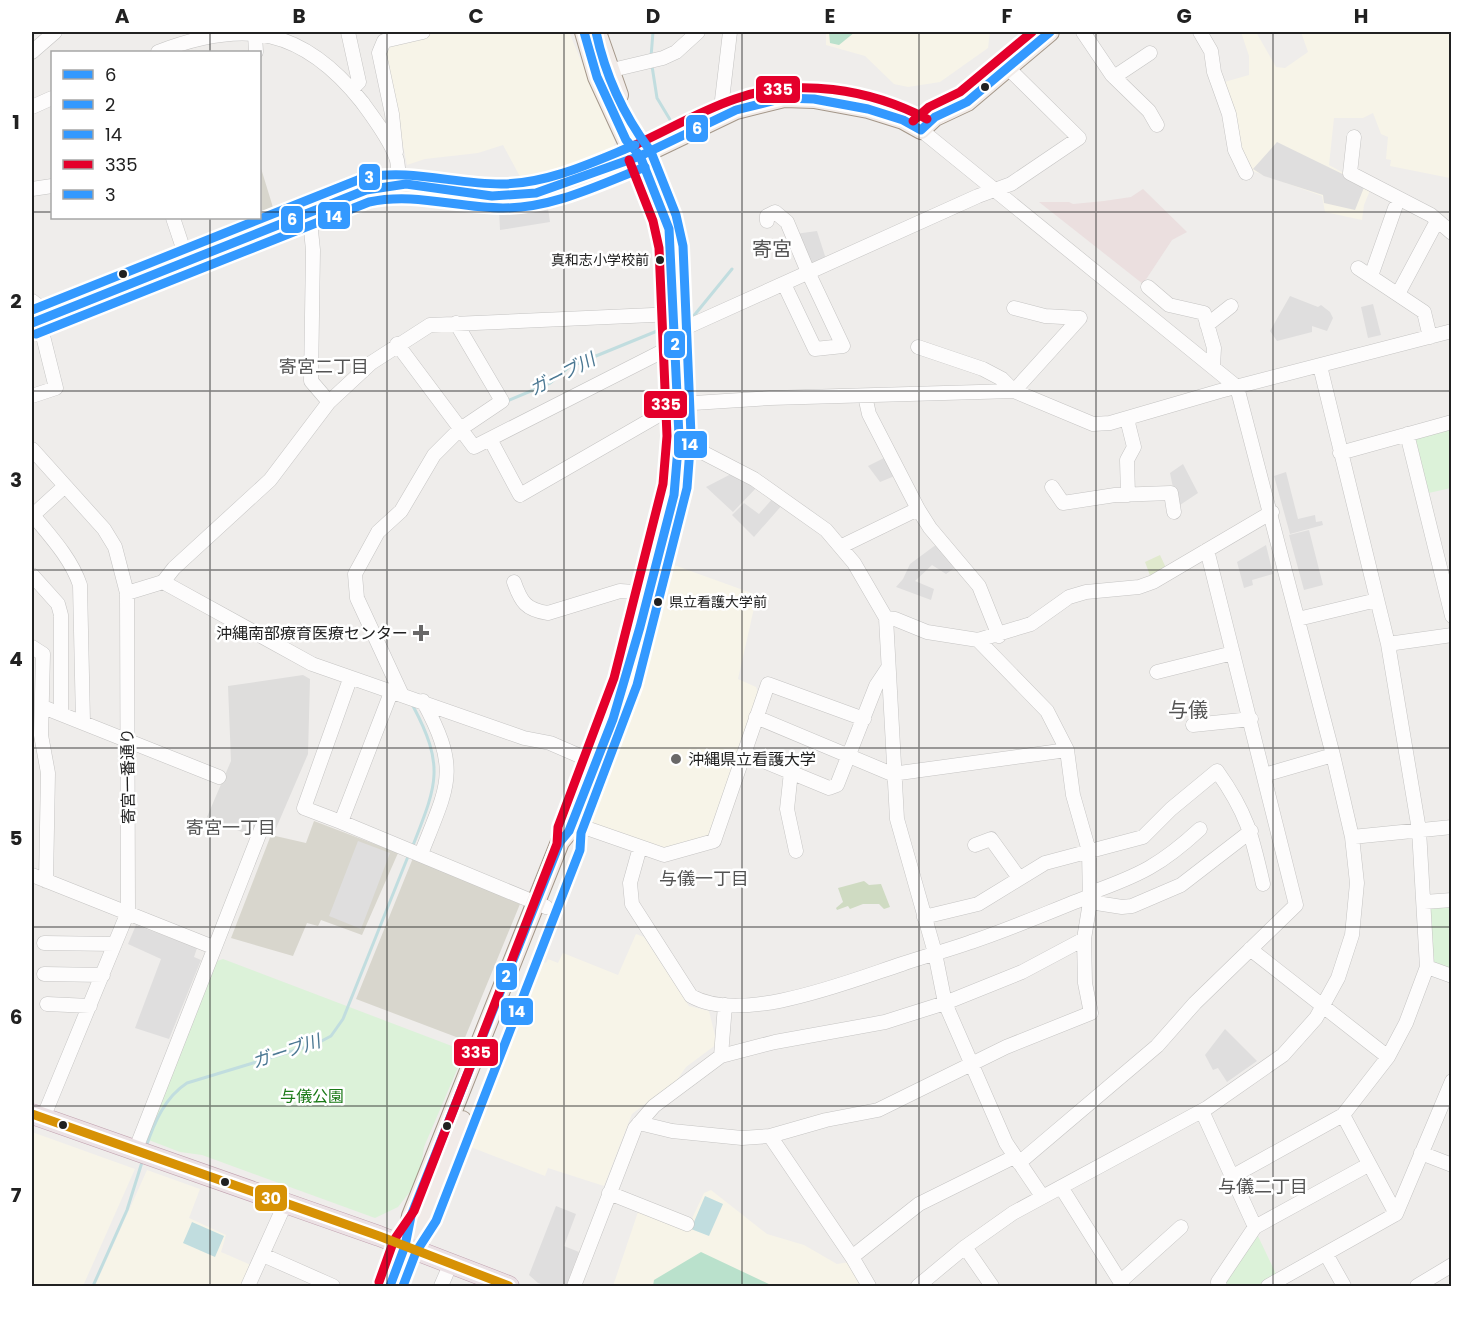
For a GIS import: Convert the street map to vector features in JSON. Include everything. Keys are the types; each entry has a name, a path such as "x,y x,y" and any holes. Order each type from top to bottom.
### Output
{"highway":[{"path":"37,1116 405,1246 509,1287"}],"main road":[{"path":"584,32 597,77 626,140 640,156"},
{"path":"390,1287 405,1246 411,1216 541,905 560,842 571,827 625,682 675,486 679,447 678,404 669,230 640,156 637,135 608,71 597,32"},
{"path":"40,319 366,190 399,184 492,196 527,195 640,156 727,114 771,100 814,99 868,109 903,120 921,130 935,117 967,102 1050,32"}],"street":[{"path":"32,52 55,32"},
{"path":"348,32 359,74 359,82 352,89"},
{"path":"399,184 392,114 379,53 384,41 423,32"},
{"path":"608,71 652,61 676,52 698,32"},
{"path":"727,114 722,100 730,32"},
{"path":"1083,32 1113,77 1149,111 1157,125"},
{"path":"1200,32 1211,51 1214,72 1229,114 1235,150 1246,173"},
{"path":"256,51 263,34"},
{"path":"162,51 221,35 263,34 303,48 319,57 352,89 396,157"},
{"path":"1113,77 1150,53"},
{"path":"127,593 163,582 174,568 270,480 329,402 371,363 430,325 456,323 676,332 1011,184 1079,138 1007,67"},
{"path":"32,107 51,98"},
{"path":"918,1287 965,1247 1042,1196 1202,1111 1283,1055 1323,1008 1341,971 1354,925 1356,883 1352,837 1333,755 1272,512 1237,387 921,130"},
{"path":"1354,137 1350,173 1437,221 1452,233"},
{"path":"32,189 51,186"},
{"path":"1371,276 1395,208"},
{"path":"309,212 313,250 311,381 329,402"},
{"path":"767,221 766,216 775,212 787,222 843,346 815,349 784,284"},
{"path":"174,219 187,260"},
{"path":"1398,294 1437,221"},
{"path":"1358,268 1424,312 1430,337"},
{"path":"1148,287 1169,305 1204,313 1214,348 1213,366"},
{"path":"32,301 40,319 56,388 32,396"},
{"path":"1207,325 1231,306"},
{"path":"490,439 520,495 678,404 770,398 1014,391 1080,318 1038,315 1014,308"},
{"path":"414,851 445,795 448,778 445,750 406,695 357,598 356,574 378,532 401,511 434,455 459,430 502,401 456,323"},
{"path":"918,347 983,369 1002,379 1014,391 1093,424 1127,419 1237,387 1452,331"},
{"path":"398,344 459,430 474,447 663,351 676,332"},
{"path":"1233,1176 1343,1115 1388,1057 1406,1023 1427,967 1419,830 1388,644 1320,366"},
{"path":"865,396 869,414 918,509 930,528 980,586 999,636"},
{"path":"1127,419 1134,447 1127,460 1128,495"},
{"path":"1340,453 1452,422"},
{"path":"1407,434 1452,616"},
{"path":"679,447 700,451 754,479 800,510 842,546 885,618 892,774 897,819 935,953 945,1003 1017,1160 1042,1196"},
{"name":"寄宮一番通り","path":"32,449 104,529 116,547 127,593 128,912 90,1006 37,1116"},
{"path":"65,486 32,515 65,556 80,585 83,722"},
{"path":"1052,487 1063,503 1128,495 1171,493 1174,512"},
{"path":"842,546 918,509"},
{"path":"885,618 895,619 927,632 978,640 999,636 1030,624 1069,597 1086,592 1139,587 1153,582 1272,512"},
{"path":"852,1257 919,1204 1017,1160 1157,1046 1181,1018 1296,905 1251,718 1207,550"},
{"path":"32,575 58,604 61,615 62,714"},
{"path":"163,582 312,664 524,738 550,743 596,763"},
{"path":"514,582 521,601 538,611 548,613 620,591 649,593"},
{"path":"1298,619 1377,600"},
{"path":"1388,644 1452,635"},
{"path":"639,1123 705,1135 742,1138 770,1136 826,1120 882,1109 971,1064 1091,1013 1085,983 1084,939 1090,897 1089,851 1073,795 1067,750 1047,711 978,640"},
{"path":"32,647 43,654 41,735 48,773 46,881"},
{"path":"1157,672 1233,653"},
{"path":"744,753 829,788 837,785 876,686 888,669"},
{"path":"350,679 304,808 414,851 541,905"},
{"path":"571,827 664,855 714,841 768,684 864,719"},
{"path":"341,822 406,695"},
{"path":"43,707 219,777"},
{"path":"756,717 892,774 1067,750"},
{"path":"1194,725 1251,718"},
{"path":"1264,775 1333,755"},
{"path":"924,917 978,904 1045,863 1143,837 1171,809 1218,771 1239,802 1251,831 1263,884"},
{"path":"790,772 787,810 796,851"},
{"path":"142,1153 213,947 262,827"},
{"path":"1352,837 1452,827"},
{"path":"640,847 629,893 636,913 691,996 701,1002 753,1005 833,988 971,942 1090,897 1158,865 1200,829"},
{"path":"1090,897 1122,907 1132,906 1181,885 1251,831"},
{"path":"975,846 991,839 1018,878"},
{"path":"32,875 213,947"},
{"path":"1424,902 1452,900"},
{"path":"574,1287 639,1123 654,1106 721,1056 775,1042 885,1022 945,1003 1022,972 1084,939"},
{"path":"44,943 115,944"},
{"path":"1250,949 1388,1057"},
{"path":"1427,967 1452,976"},
{"path":"44,974 103,975"},
{"path":"47,1004 90,1006"},
{"path":"721,1056 725,1005"},
{"path":"1268,1287 1396,1214 1452,1081"},
{"path":"1202,1111 1255,1227"},
{"path":"1343,1115 1396,1214"},
{"path":"770,1136 852,1257 869,1287"},
{"path":"1421,1153 1452,1165"},
{"path":"1220,1287 1218,1282 1255,1227 1368,1165"},
{"path":"1061,1186 1122,1284 1181,1227"},
{"path":"609,1194 687,1224"},
{"path":"248,1287 285,1204"},
{"path":"965,1247 992,1287"},
{"path":"1326,1254 1344,1287"},
{"path":"263,1255 333,1287"},
{"path":"441,1287 451,1263"},
{"path":"1417,1287 1452,1265"}],"shaded area":[{"path":"434,32 569,32 615,142 612,155 525,186 503,145 478,153 425,159 407,165 384,53 389,44"},
{"path":"822,32 990,32 988,48 940,82 908,87 894,84 865,56 826,45 826,33"},
{"path":"1241,32 1256,32 1276,67 1285,68 1308,52 1301,32 1451,32 1451,181 1450,178 1390,166 1391,160 1386,159 1388,137 1381,134 1373,113 1363,118 1334,118 1329,165 1371,188 1364,205 1362,220 1325,212 1322,196 1247,169 1221,83 1249,75 1249,56"},
{"path":"1277,142 1365,185 1355,210 1324,203 1323,195 1264,176 1253,169"},
{"path":"261,168 275,214 261,218"},
{"path":"1143,189 1187,232 1172,240 1143,284 1039,202 1073,204 1104,201 1131,197"},
{"path":"547,201 550,222 500,230 499,207"},
{"path":"241,219 259,219 243,224"},
{"path":"817,231 826,259 808,267 795,234"},
{"path":"1290,296 1318,307 1321,305 1330,312 1333,318 1327,331 1312,326 1312,332 1277,341 1270,331"},
{"path":"1373,304 1381,335 1368,338 1361,307"},
{"path":"888,456 897,475 880,482 868,466"},
{"path":"1183,464 1198,493 1177,507 1170,473"},
{"path":"1286,472 1298,519 1315,515 1316,522 1322,521 1323,525 1290,534 1274,476"},
{"path":"733,473 758,486 733,512 706,487"},
{"path":"774,497 783,504 754,537 732,515 744,503 759,514"},
{"path":"1309,530 1323,585 1304,590 1289,535"},
{"path":"937,544 956,567 946,574 932,565 915,581 934,589 931,600 896,587 903,579 910,564"},
{"path":"1266,545 1273,574 1252,580 1253,585 1244,588 1237,562"},
{"name":"沖縄県立看護大学","path":"671,564 757,595 738,679 756,687 759,695 714,838 662,849 590,823 642,684 671,580"},
{"path":"303,675 310,679 308,754 274,833 265,829 260,840 207,817 231,761 228,686"},
{"path":"314,821 398,853 362,935 321,920 318,926 307,923 293,956 231,938 271,835 306,843"},
{"path":"358,841 390,853 361,929 329,916"},
{"path":"413,858 520,904 464,1040 356,999"},
{"path":"136,925 197,948 194,957 201,960 169,1039 135,1028 161,959 128,944"},
{"path":"636,934 644,937 689,1006 709,1011 717,1044 686,1067 677,1080 632,1114 604,1186 548,1168 545,1176 468,1146 484,1094 537,959 546,963 548,959 558,963 563,953 618,975"},
{"path":"1225,1029 1257,1061 1227,1082 1218,1068 1213,1070 1205,1055"},
{"path":"32,1132 135,1169 83,1286 32,1286"},
{"path":"147,1170 200,1189 189,1218 226,1235 221,1252 251,1265 242,1286 95,1286"},
{"path":"711,1190 767,1234 804,1245 837,1264 849,1262 864,1286 613,1286 639,1209 688,1227 704,1193"},
{"path":"556,1206 576,1214 564,1246 579,1252 566,1286 547,1286 538,1283 529,1275"}],"green space":[{"path":"829,32 855,32 839,45 830,43"},
{"path":"1451,429 1451,488 1424,494 1411,436"},
{"path":"1160,555 1167,570 1151,578 1145,562"},
{"path":"864,881 869,885 881,884 890,907 884,909 879,904 863,904 850,909 848,906 837,910 836,908 843,902 838,888"},
{"path":"1451,904 1451,972 1435,965 1432,960 1428,911 1433,905"},
{"name":"与儀公園","path":"223,959 465,1051 424,1147 421,1167 412,1189 398,1207 375,1218 202,1155 180,1152 146,1139 214,962"},
{"path":"1256,1232 1277,1276 1261,1286 1224,1286 1223,1279"},
{"path":"701,1252 773,1286 653,1286 654,1280"}],"water":[{"path":"705,1196 723,1204 709,1236 691,1229"},
{"path":"192,1222 224,1236 215,1257 183,1243"}],"waterway":[{"name":"ガーブ川","path":"651,57 653,32"},
{"name":"ガーブ川","path":"652,66 657,98 672,123"},
{"name":"ガーブ川","path":"692,318 732,269"},
{"name":"ガーブ川","path":"507,401 550,383 569,367 662,329"},
{"name":"ガーブ川","path":"412,848 432,792 434,777 434,762 430,746 413,706"},
{"name":"ガーブ川","path":"146,1147 166,1103 187,1083 316,1044 331,1036 343,1019 409,854"},
{"name":"ガーブ川","path":"93,1286 127,1210 143,1159"}],"transit line":[{"name":"2","path":"390,1286 405,1246 411,1216 560,842 569,831 613,719 640,627 674,495 679,436 669,229 640,156 626,140 597,77 584,32"},
{"name":"3","path":"596,32 604,63 616,93 631,122 649,149"},
{"name":"335","path":"913,121 929,107 960,92 1032,32"},
{"name":"6","path":"921,130 935,117 967,102 1050,32"},
{"name":"335","path":"635,145 735,99 759,92 783,89 808,88 858,94 882,100 927,119"},
{"name":"6","path":"32,323 366,190 406,184 492,196 536,193 640,156 736,110 784,98 814,99 868,109 903,120 921,130"},
{"name":"3","path":"261,219 363,178 399,175 486,184 521,183 555,176 635,145"},
{"name":"14","path":"403,1286 416,1252 436,1221 580,850 581,833 637,685 687,488 691,435 683,246 676,215 651,152"},
{"name":"335","path":"379,1282 394,1240 414,1211 557,844 558,827 614,678 663,484 667,436 659,248 653,221 629,160"},
{"name":"14","path":"36,334 369,202 403,199 486,207 522,207 558,200 645,167"},
{"name":"3","path":"32,310 260,219"},
{"name":"30","path":"32,1114 379,1236 509,1286"}],"place":[{"name":"真和志小学校前","path":"660,260"},
{"name":"県立看護大学前","path":"658,602"},
{"name":"沖縄南部療育医療センター","path":"421,633"},
{"name":"沖縄県立看護大学","path":"676,759"}],"district":[{"name":"寄宮","path":"772,249"},
{"name":"寄宮二丁目","path":"324,366"},
{"name":"与儀","path":"1188,710"},
{"name":"寄宮一丁目","path":"231,827"},
{"name":"与儀一丁目","path":"704,878"},
{"name":"与儀二丁目","path":"1263,1186"}]}
